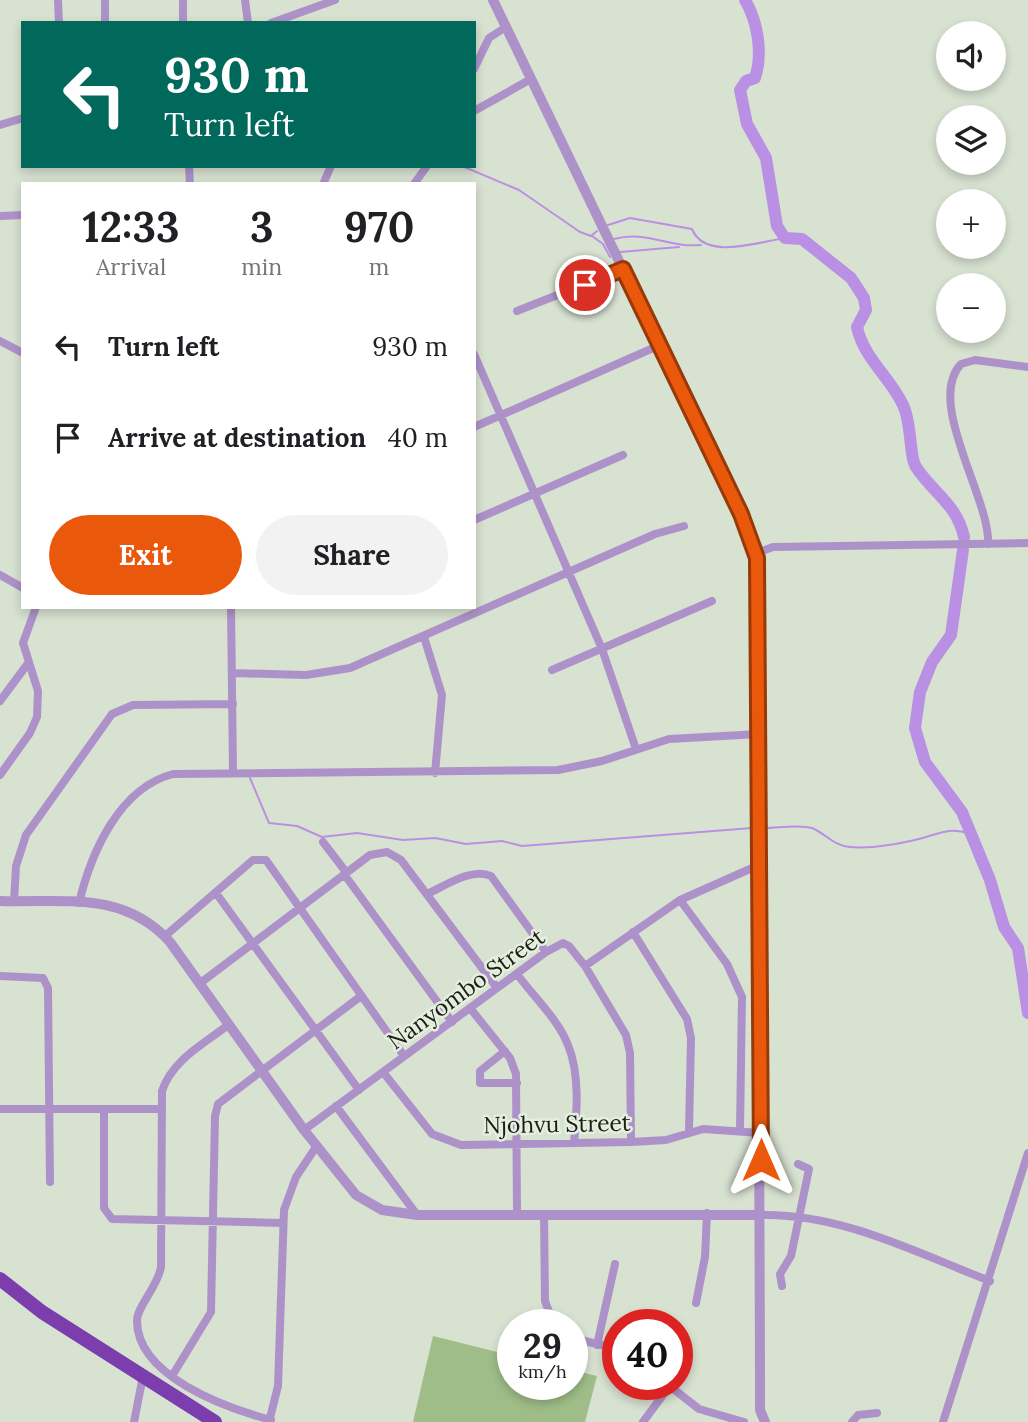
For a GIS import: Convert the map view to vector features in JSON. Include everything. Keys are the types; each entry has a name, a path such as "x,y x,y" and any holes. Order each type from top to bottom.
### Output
{"highway":[{"path":"0,1279 42,1312 215,1422"}],"street":[{"path":"58,0 59,21"},
{"path":"105,0 105,21"},
{"path":"183,0 183,21"},
{"path":"245,0 248,21"},
{"path":"291,19 335,0"},
{"path":"493,0 741,514 757,558 760,1410 765,1422"},
{"path":"476,65 489,38 506,27"},
{"path":"476,110 531,79"},
{"path":"0,125 21,119"},
{"path":"0,216 21,215"},
{"path":"517,312 623,269"},
{"path":"0,341 21,353"},
{"path":"476,426 660,345"},
{"path":"476,359 602,649 636,749"},
{"path":"988,544 987,520 954,423 953,377 957,369 968,361 1028,367"},
{"path":"476,519 623,455"},
{"path":"232,673 324,673 350,668 568,572 684,526"},
{"path":"757,558 762,551 773,547 1028,543"},
{"path":"0,575 21,587"},
{"path":"552,670 712,601"},
{"path":"0,775 30,733 37,717 38,691 23,643 35,609"},
{"path":"231,609 233,771"},
{"path":"424,637 442,695 435,773"},
{"path":"0,701 29,662"},
{"path":"14,902 16,866 26,835 112,715 133,705 233,704"},
{"path":"79,903 97,846 141,791 159,778 173,774 233,771 435,773 575,768 677,738 759,734"},
{"path":"323,842 452,1021"},
{"path":"199,984 370,855 387,852 401,860 497,988"},
{"path":"164,936 253,860 262,858 404,1056"},
{"path":"631,1142 629,1044 622,1026 585,966 680,900 759,865"},
{"path":"427,894 469,875 481,873 491,876 545,952"},
{"path":"216,894 359,1090"},
{"path":"680,900 727,964 742,997 740,1130"},
{"path":"0,901 79,903 121,908 143,918 164,936 316,1147 365,1202 393,1213 707,1213 802,1217 848,1227 990,1281"},
{"path":"633,932 687,1019 691,1038 689,1131"},
{"name":"Nanyombo Street","path":"304,1130 558,944 566,944 585,966"},
{"path":"517,974 568,1044 575,1076 574,1143"},
{"path":"0,976 37,977 47,983 50,1182"},
{"path":"172,1376 211,1312 216,1110 221,1098 361,996"},
{"path":"470,1008 514,1065 517,1083 517,1214"},
{"path":"229,1025 172,1071 162,1091 160,1275 139,1311 137,1322 146,1353 172,1376 241,1412 270,1421 278,1386 283,1223 291,1188 316,1147"},
{"path":"505,1051 480,1071 480,1083 517,1083"},
{"name":"Njohvu Street","path":"383,1072 425,1126 441,1139 461,1144 631,1142 666,1140 689,1131 740,1130 761,1133"},
{"path":"336,1106 417,1215"},
{"path":"0,1109 160,1109"},
{"path":"104,1109 105,1213 117,1220 283,1223"},
{"path":"943,1422 990,1281 1028,1153"},
{"path":"782,1286 780,1275 791,1256 802,1217 809,1169 798,1164"},
{"path":"696,1303 705,1257 707,1213"},
{"path":"544,1214 545,1301 548,1309"},
{"path":"597,1345 615,1264"},
{"path":"588,1342 602,1346"},
{"path":"134,1422 144,1376"},
{"path":"643,1422 658,1400"},
{"path":"684,1400 719,1419 744,1422"},
{"path":"852,1422 858,1415 877,1413"}],"green space":[{"path":"433,1336 497,1352 497,1400 588,1400 588,1374 597,1376 585,1422 413,1422"}],"waterway":[{"path":"745,0 756,28 759,59 755,78 746,81 740,90 747,124 766,158 777,226 785,238 802,239 851,278 864,298 866,310 857,327 860,338 903,405 916,467 950,507 964,537"},
{"path":"467,168 519,190 580,232 591,236 597,231"},
{"path":"608,225 630,218 692,229 699,239 720,247 785,238"},
{"path":"592,236 603,244 610,257"},
{"path":"614,239 636,237 701,245"},
{"path":"620,252 679,247"},
{"path":"963,550 951,635 932,662 920,692 915,728 925,762 962,812 990,880 1004,927 1018,948 1028,1013"},
{"path":"250,778 269,823 297,826 322,837 357,833 403,840 435,838 466,844 502,841 522,846 752,828"},
{"path":"764,828 812,828 839,844 858,847 876,847 950,831 971,834"}],"route":[{"path":"585,285 623,269 741,514 757,558 760,584 761,1160"}]}
